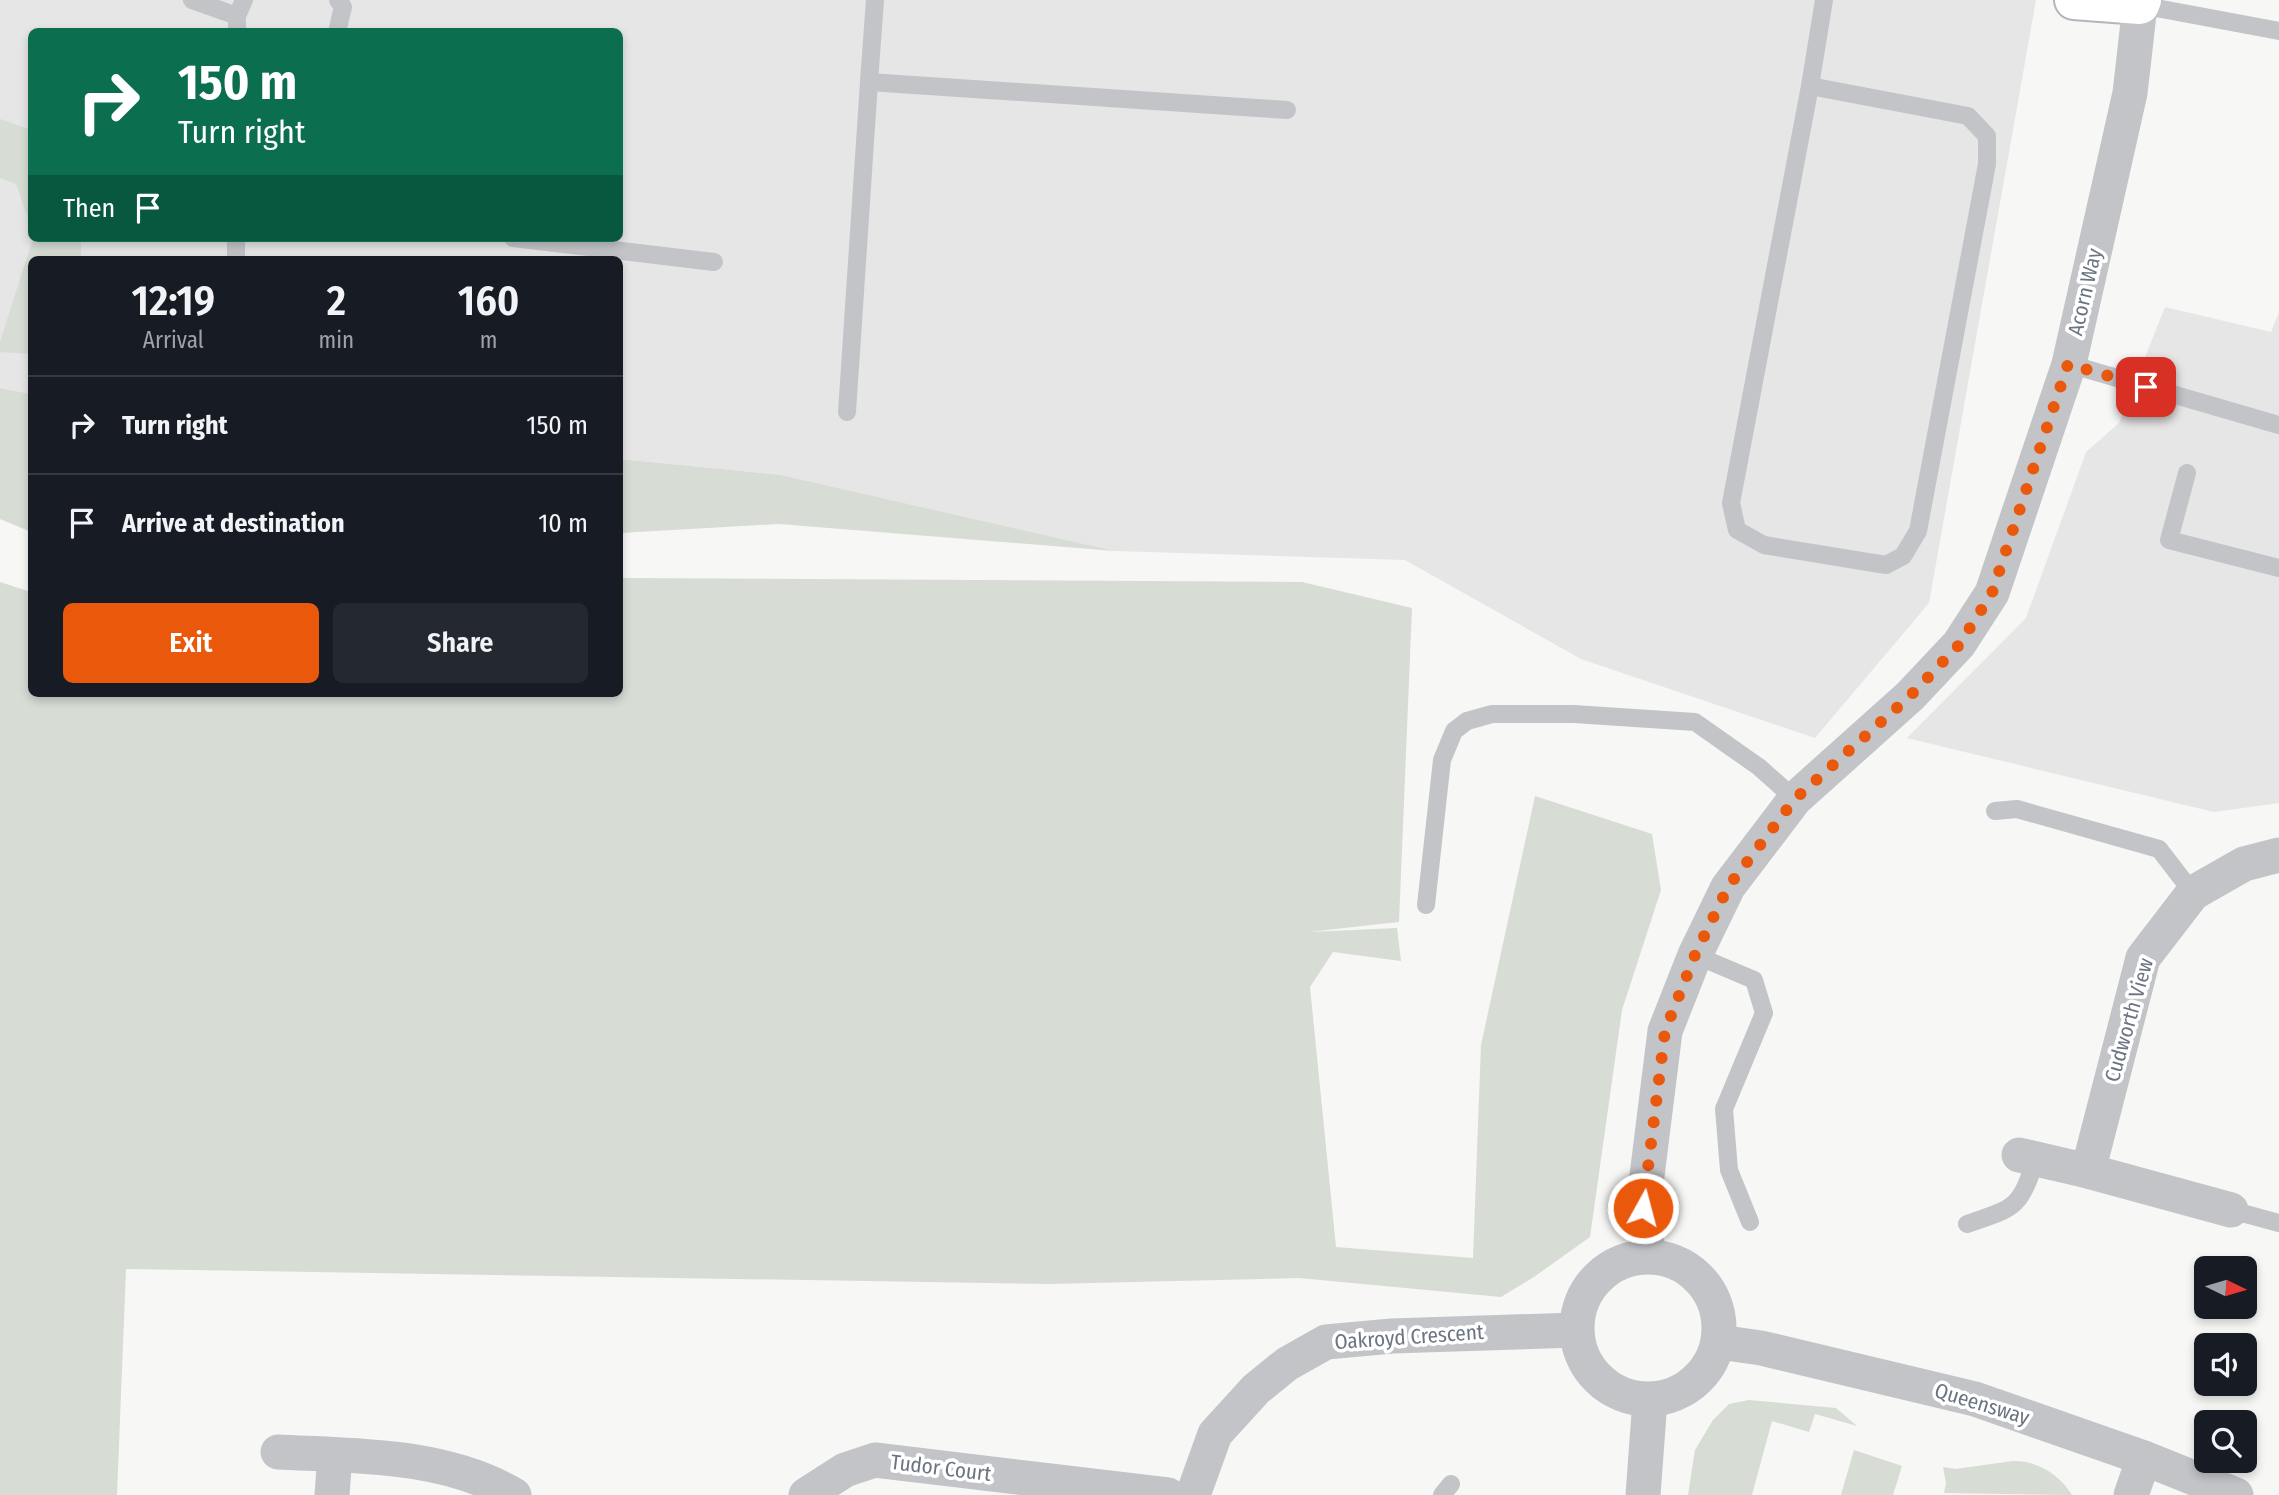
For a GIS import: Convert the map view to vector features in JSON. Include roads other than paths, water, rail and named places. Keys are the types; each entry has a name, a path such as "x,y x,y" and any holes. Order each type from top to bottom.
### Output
{"street":[{"path":"2074,0 2141,3"},
{"name":"Acorn Way","path":"1648,1255 1643,1208 1665,1031 1695,955 1728,887 1795,799 1910,696 1959,645 1992,593 2068,364 2130,93 2141,3"},
{"name":"Cudworth View","path":"2088,1171 2143,958 2193,893 2244,864 2279,855"},
{"path":"2028,1157 2231,1210"},
{"path":"1648,1255 1673,1260 1695,1273 1711,1292 1719,1316 1719,1342 1711,1365 1694,1384 1672,1396 1650,1400 1625,1396 1603,1384 1587,1365 1577,1341 1576,1330 1581,1304 1592,1282 1612,1266 1636,1256 1648,1255"},
{"name":"Oakroyd Crescent","path":"1193,1495 1215,1434 1256,1389 1287,1364 1326,1342 1405,1336 1576,1330"},
{"name":"Queensway","path":"1719,1342 1761,1348 1975,1399 2144,1458 2236,1495"},
{"path":"1643,1495 1650,1400"},
{"path":"278,1452 375,1457 457,1471 495,1484 514,1495"},
{"path":"332,1495 335,1455"},
{"path":"2131,1495 2144,1458"},
{"name":"Tudor Court","path":"806,1495 845,1470 875,1460 1168,1495"}],"lane":[{"path":"192,0 239,16"},
{"path":"338,0 343,7 338,28"},
{"path":"846,412 876,0"},
{"path":"1811,86 1968,116 1987,136 1987,164 1918,531 1903,556 1886,565 1764,545 1737,530 1731,503 1825,0"},
{"path":"2141,3 2279,31"},
{"path":"869,82 1287,110"},
{"path":"546,242 714,262"},
{"path":"2068,364 2279,425"},
{"path":"2187,472 2169,540 2279,568"},
{"path":"1426,905 1442,761 1454,731 1467,722 1492,714 1574,714 1695,722 1759,767 1795,799"},
{"path":"1994,811 2017,810 2159,849 2193,893"},
{"path":"1695,955 1754,981 1764,1013 1724,1108 1728,1170 1750,1222"},
{"path":"1967,1224 2008,1210 2024,1193 2028,1157"},
{"path":"2231,1210 2279,1223"}]}
